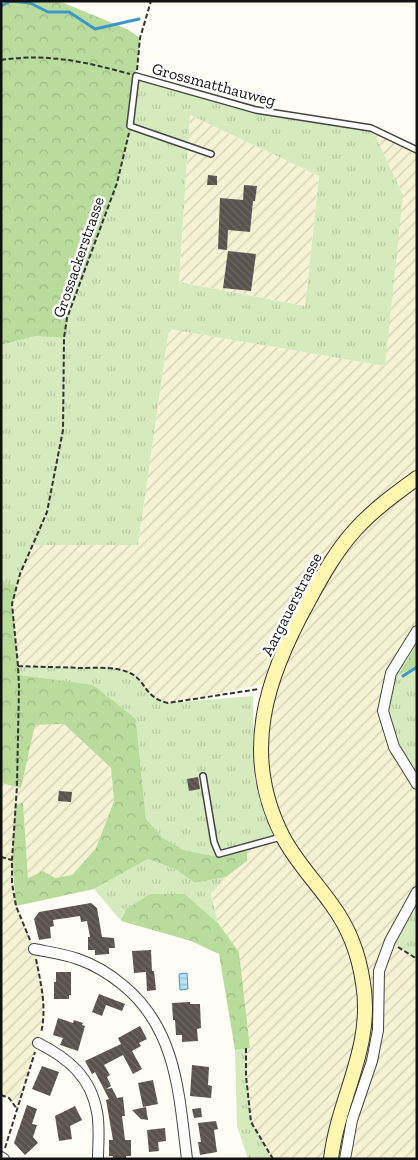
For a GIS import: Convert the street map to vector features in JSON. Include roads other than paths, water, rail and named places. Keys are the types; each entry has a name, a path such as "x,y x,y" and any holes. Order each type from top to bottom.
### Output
{"main road":[{"name":"Aargauerstrasse","path":"331,1159 334,1139 358,1061 364,1034 366,1015 360,964 341,919 300,865 282,836 266,796 262,775 262,730 270,687 288,641 322,578 347,539 380,506 417,478"}],"street":[{"path":"417,631 391,672 383,711 394,747 417,784"},
{"path":"345,1159 352,1120 372,1061 378,1030 380,971 390,941 417,892"},
{"path":"34,950 62,955 94,966 113,976 142,1002 151,1014 168,1048 177,1080 188,1159"},
{"path":"38,1043 65,1059 85,1081 97,1112 98,1159"}],"lane":[{"name":"Grossmatthauweg","path":"211,154 130,126 136,76 256,110 371,128 417,150"},
{"path":"203,776 214,842 219,854 282,836"}],"water":[{"path":"187,973 188,989 180,990 179,974"}],"waterway":[{"path":"11,1 30,3 48,12 69,12 95,29 139,19"},
{"path":"1,6 11,1"},
{"path":"403,676 417,667"}]}
